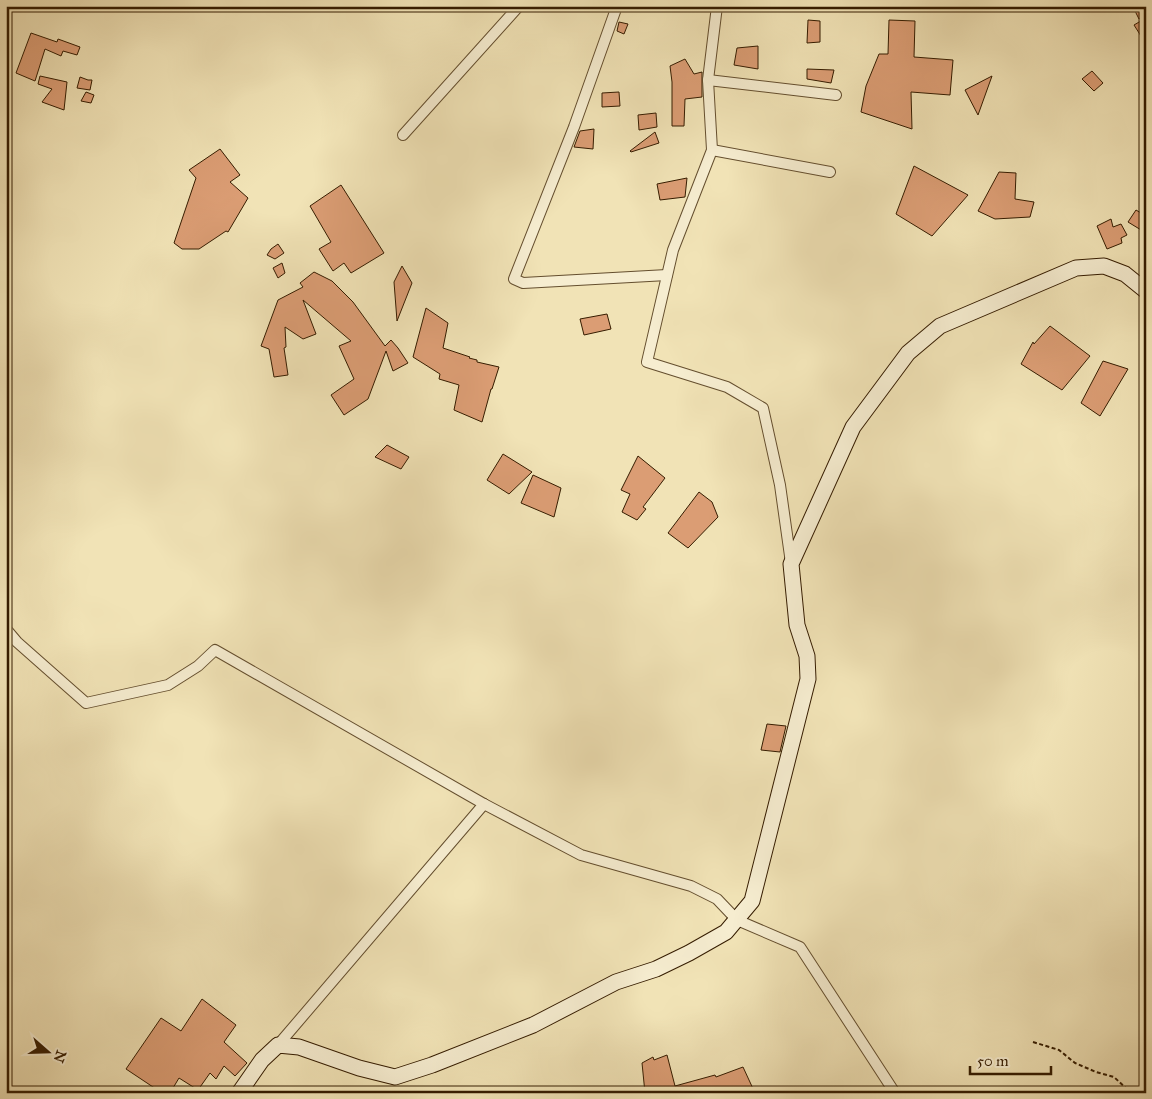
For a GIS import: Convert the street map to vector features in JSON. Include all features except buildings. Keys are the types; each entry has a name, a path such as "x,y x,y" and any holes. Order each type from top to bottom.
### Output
{"street":[{"path":"403,135 519,6"},
{"path":"617,6 574,127 514,279 523,283 667,275"},
{"path":"278,1046 300,1047 359,1068 394,1077 432,1065 533,1025 616,982 656,969 689,953 726,932 752,901 808,680 807,656 797,626 780,485 763,408 726,387 648,362 673,250 712,150 708,80 717,6"},
{"path":"708,80 836,95"},
{"path":"712,150 830,172"},
{"path":"791,564 853,427 908,353 940,326 1076,268 1104,266 1125,274 1146,291"},
{"path":"6,629 17,642 86,702 168,685 198,666 215,650 484,804 581,855 691,886 717,899 738,920 800,947 895,1093"},
{"path":"239,1093 262,1060 278,1046 484,804"}],"path":[{"path":"1033,1042 1059,1050 1075,1063 1096,1072 1114,1076 1131,1093"}]}
